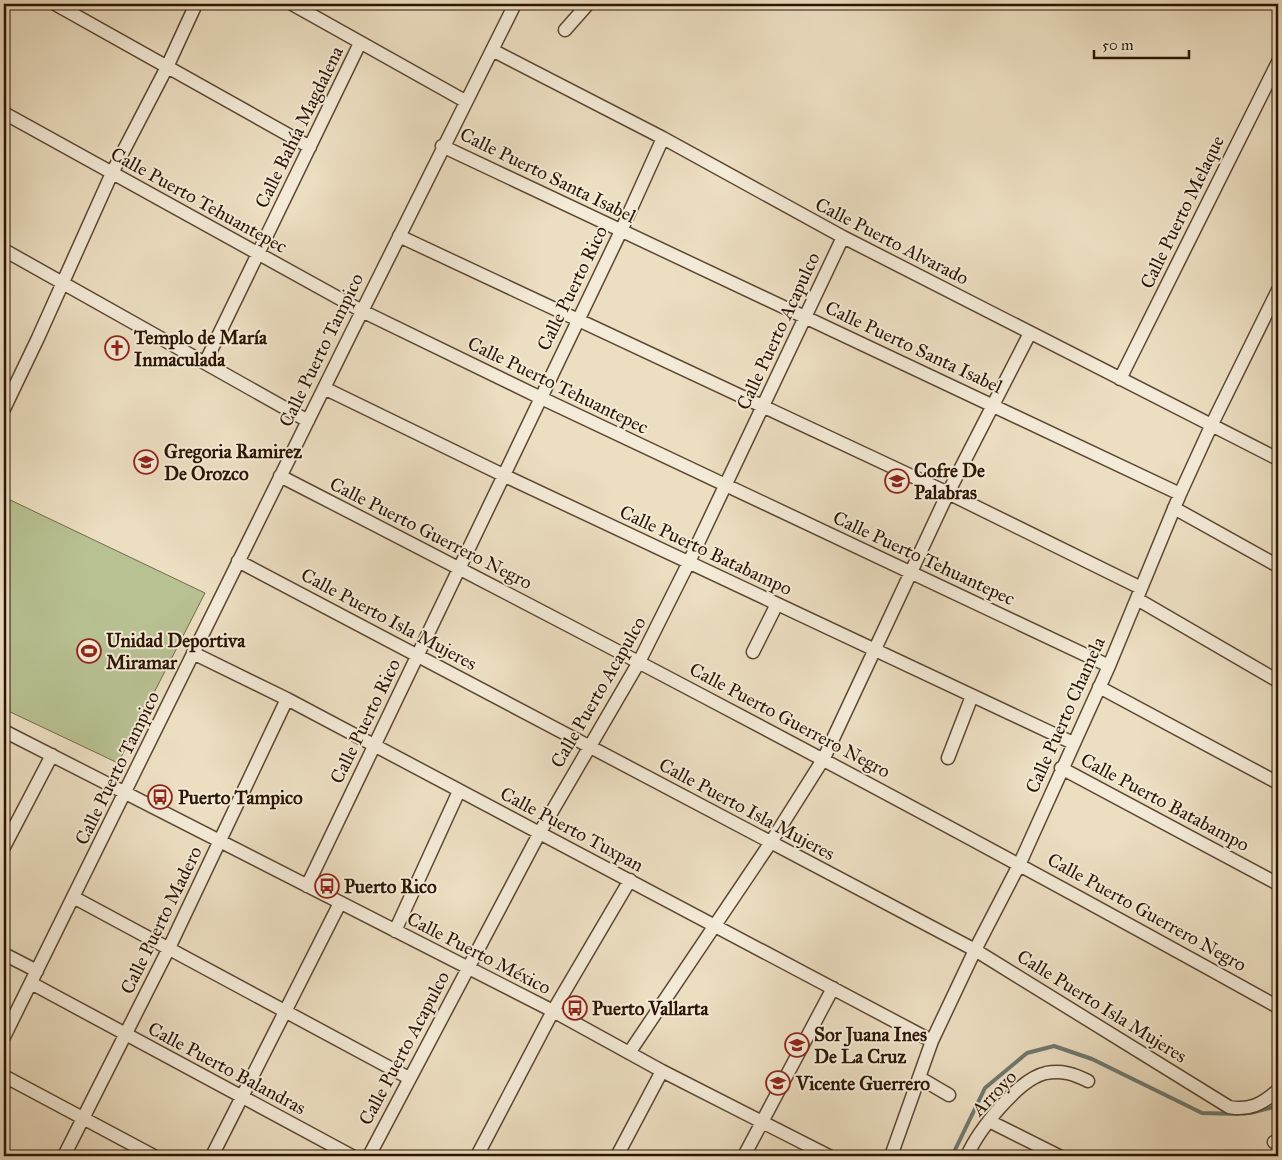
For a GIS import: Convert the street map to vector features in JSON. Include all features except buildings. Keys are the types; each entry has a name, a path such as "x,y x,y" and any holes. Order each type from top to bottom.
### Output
{"street":[{"path":"55,4 310,147"},
{"path":"4,409 112,173 167,67 196,4"},
{"path":"292,4 465,101"},
{"name":"Calle Puerto Tampico","path":"4,1037 10,1015 31,983 126,793 442,146 515,4"},
{"path":"565,30 588,4"},
{"name":"Calle Bahía Magdalena","path":"205,363 360,43"},
{"name":"Calle Puerto Alvarado","path":"492,50 663,138 843,237 1212,424 1278,460"},
{"name":"Calle Puerto Melaque","path":"1120,379 1278,62"},
{"name":"Calle Puerto Tehuantepec","path":"4,113 362,311 539,397 1109,666"},
{"name":"Calle Puerto Rico","path":"307,886 539,397 621,231 663,138"},
{"name":"Calle Puerto Santa Isabel","path":"442,146 1180,494"},
{"path":"399,236 948,493 1139,593 1278,681"},
{"name":"Calle Puerto Acapulco","path":"368,1156 540,832 640,662 690,562 843,237"},
{"path":"4,250 308,421"},
{"name":"Calle Puerto Chamela","path":"891,1156 932,1041 975,950 1020,863 1061,768 1109,666 1180,494 1278,290"},
{"path":"629,1053 771,842 824,758 948,493 1030,332"},
{"name":"Calle Puerto Batabampo","path":"324,388 502,476 690,562 1073,743"},
{"name":"Calle Puerto Guerrero Negro","path":"280,476 824,758 1020,863 1278,1007"},
{"path":"1174,508 1278,566"},
{"name":"Calle Puerto Isla Mujeres","path":"238,561 975,950 1229,1106 1241,1109 1252,1107 1278,1090"},
{"path":"753,652 777,604"},
{"name":"Calle Puerto Tuxpan","path":"193,653 287,699 932,1041"},
{"path":"1099,687 1278,783"},
{"path":"948,758 972,696"},
{"name":"Calle Puerto Madero","path":"64,1156 169,948 287,699"},
{"name":"Calle Puerto México","path":"4,731 553,1011 662,1071 829,1156"},
{"path":"4,847 52,756"},
{"name":"Calle Puerto Batabampo","path":"1061,768 1278,884"},
{"path":"395,931 460,791"},
{"path":"478,1156 553,1011 630,880"},
{"path":"74,897 409,1078"},
{"path":"212,1156 340,903"},
{"path":"4,954 37,971"},
{"name":"Calle Puerto Balandras","path":"31,983 352,1156"},
{"path":"744,1156 833,988"},
{"path":"617,1156 662,1071"},
{"name":"Arroyo","path":"967,1156 989,1121 1015,1092 1038,1076 1059,1072 1073,1074 1088,1081"},
{"path":"4,1076 154,1156"},
{"path":"920,1078 949,1095"},
{"path":"989,1121 1059,1156"}],"green space":[{"name":"Unidad Deportiva Miramar","path":"4,497 205,593 118,763 4,709"}],"waterway":[{"path":"952,1156 985,1088 1027,1053 1054,1046 1092,1059 1202,1113 1238,1114"},
{"path":"1250,1113 1278,1106"}],"place":[{"name":"Templo de María Inmaculada","path":"117,348"},
{"name":"Gregoria Ramirez De Orozco","path":"146,462"},
{"name":"Cofre De Palabras","path":"897,481"},
{"name":"Unidad Deportiva Miramar","path":"89,651"},
{"name":"Puerto Tampico","path":"160,797"},
{"name":"Puerto Rico","path":"327,886"},
{"name":"Puerto Vallarta","path":"575,1008"},
{"name":"Sor Juana Ines De La Cruz","path":"797,1045"},
{"name":"Vicente Guerrero","path":"778,1083"}]}
